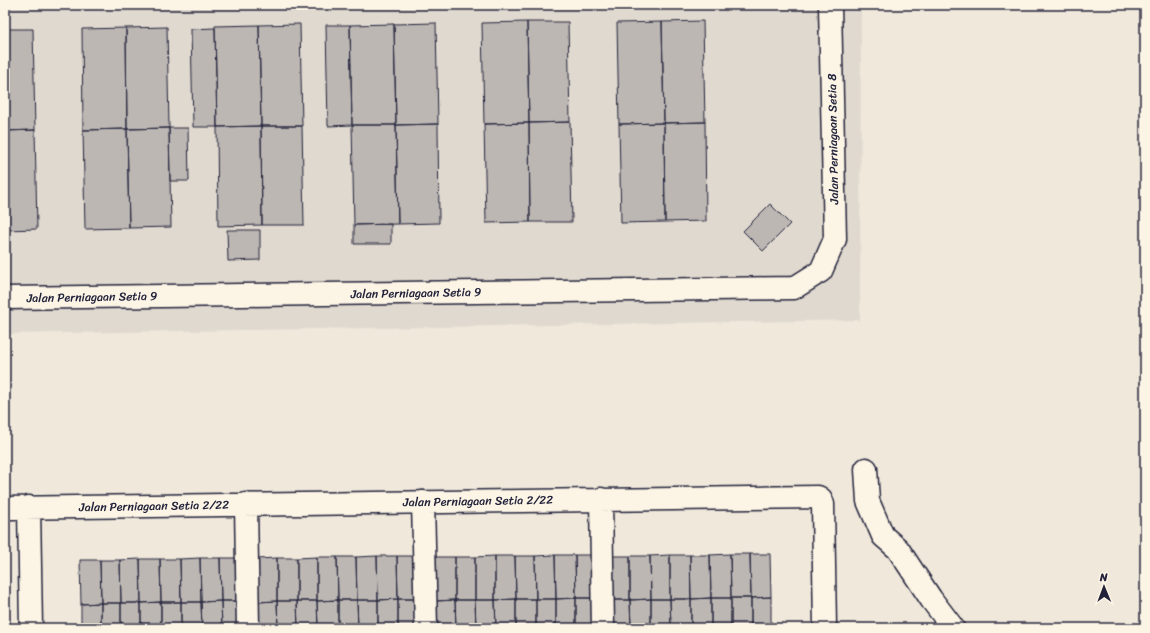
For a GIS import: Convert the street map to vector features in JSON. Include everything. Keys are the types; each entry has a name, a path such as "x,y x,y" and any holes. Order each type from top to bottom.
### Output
{"street":[{"name":"Jalan Perniagaan Setia 8","path":"821,271 835,239 830,5"},
{"name":"Jalan Perniagaan Setia 9","path":"5,298 794,288 821,271"},
{"path":"866,469 868,501 883,536 898,549 931,599 953,628"},
{"name":"Jalan Perniagaan Setia 2/22","path":"5,508 818,497 821,499 823,504 825,628"},
{"path":"601,499 603,628"},
{"path":"423,502 426,628"},
{"path":"246,504 248,628"},
{"path":"29,507 31,628"}],"shaded area":[{"path":"5,5 861,5 860,320 5,334"}],"building":[{"path":"703,21 705,122 664,123 662,22"},
{"path":"527,22 529,123 484,124 482,23"},
{"path":"527,22 568,22 570,122 529,123"},
{"path":"662,22 664,123 619,124 617,23"},
{"path":"436,23 438,124 396,125 394,24"},
{"path":"300,24 302,126 261,126 259,25"},
{"path":"394,24 396,125 352,125 350,25"},
{"path":"259,25 261,126 217,127 215,26"},
{"path":"326,25 350,25 352,125 328,126"},
{"path":"167,27 169,128 127,129 126,28"},
{"path":"126,28 127,129 83,130 82,29"},
{"path":"215,28 217,127 193,127 191,29"},
{"path":"5,29 33,29 35,130 5,131"},
{"path":"570,122 572,222 530,222 529,123"},
{"path":"705,122 706,221 665,222 664,123"},
{"path":"529,123 530,222 486,223 484,124"},
{"path":"664,123 665,222 621,223 619,124"},
{"path":"438,124 439,223 398,224 396,125"},
{"path":"352,125 396,125 398,224 354,225"},
{"path":"261,126 262,225 218,226 217,127"},
{"path":"261,126 302,126 304,225 262,225"},
{"path":"169,128 188,128 189,181 170,181"},
{"path":"169,128 171,227 129,228 127,129"},
{"path":"127,129 129,228 85,229 83,130"},
{"path":"35,130 37,229 5,230 5,131"},
{"path":"770,204 790,224 763,251 743,231"},
{"path":"391,224 391,244 354,244 354,225"},
{"path":"227,230 260,230 260,260 228,261"},
{"path":"730,554 750,554 751,598 731,598"},
{"path":"730,554 731,598 711,598 710,555"},
{"path":"750,554 770,554 771,597 751,598"},
{"path":"555,555 575,555 576,598 556,599"},
{"path":"555,555 556,599 536,599 535,556"},
{"path":"575,555 595,555 596,598 576,598"},
{"path":"670,555 670,599 651,599 650,556"},
{"path":"670,555 690,555 691,599 670,599"},
{"path":"690,555 710,555 711,598 691,599"},
{"path":"377,556 397,556 398,599 378,600"},
{"path":"377,556 378,600 357,600 356,557"},
{"path":"397,556 417,556 418,599 398,599"},
{"path":"495,556 495,600 475,600 475,557"},
{"path":"495,556 515,556 516,599 495,600"},
{"path":"515,556 535,556 536,599 516,599"},
{"path":"610,556 630,556 630,600 611,600"},
{"path":"630,556 650,556 651,599 630,600"},
{"path":"317,557 317,601 297,601 297,558"},
{"path":"317,557 337,557 338,600 317,601"},
{"path":"337,557 356,557 357,600 338,600"},
{"path":"435,557 455,557 455,600 436,601"},
{"path":"455,557 475,557 475,600 455,600"},
{"path":"200,558 220,558 221,601 201,602"},
{"path":"200,558 201,602 181,602 180,559"},
{"path":"220,558 240,558 241,601 221,601"},
{"path":"277,558 277,601 257,602 257,559"},
{"path":"277,558 297,558 297,601 277,601"},
{"path":"140,559 141,603 121,603 120,560"},
{"path":"140,559 160,559 161,602 141,603"},
{"path":"160,559 180,559 181,602 161,602"},
{"path":"80,560 100,560 101,603 81,604"},
{"path":"100,560 120,560 121,603 101,603"},
{"path":"771,597 771,628 751,628 751,598"},
{"path":"576,598 596,598 596,628 576,628"},
{"path":"576,598 576,628 556,628 556,599"},
{"path":"711,598 711,628 691,628 691,599"},
{"path":"711,598 731,598 731,628 711,628"},
{"path":"731,598 751,598 751,628 731,628"},
{"path":"398,599 418,599 418,628 398,628"},
{"path":"398,599 398,628 378,628 378,600"},
{"path":"516,599 516,628 496,628 495,600"},
{"path":"516,599 536,599 536,628 516,628"},
{"path":"536,599 556,599 556,628 536,628"},
{"path":"651,599 651,628 631,628 630,600"},
{"path":"651,599 670,599 671,628 651,628"},
{"path":"670,599 691,599 691,628 671,628"},
{"path":"338,600 338,628 318,628 317,601"},
{"path":"338,600 357,600 358,628 338,628"},
{"path":"357,600 378,600 378,628 358,628"},
{"path":"455,600 475,600 476,628 456,628"},
{"path":"455,600 456,628 436,628 436,601"},
{"path":"475,600 495,600 496,628 476,628"},
{"path":"611,600 630,600 631,628 611,628"},
{"path":"221,601 241,601 242,628 222,628"},
{"path":"221,601 222,628 202,628 201,602"},
{"path":"277,601 297,601 298,628 278,628"},
{"path":"277,601 278,628 258,628 257,602"},
{"path":"297,601 317,601 318,628 298,628"},
{"path":"161,602 161,628 141,628 141,603"},
{"path":"161,602 181,602 181,628 161,628"},
{"path":"181,602 201,602 202,628 181,628"},
{"path":"101,603 121,603 121,628 101,628"},
{"path":"101,603 101,628 81,628 81,604"},
{"path":"121,603 141,603 141,628 121,628"}],"waterway":[{"path":"1141,5 1145,11"}]}
